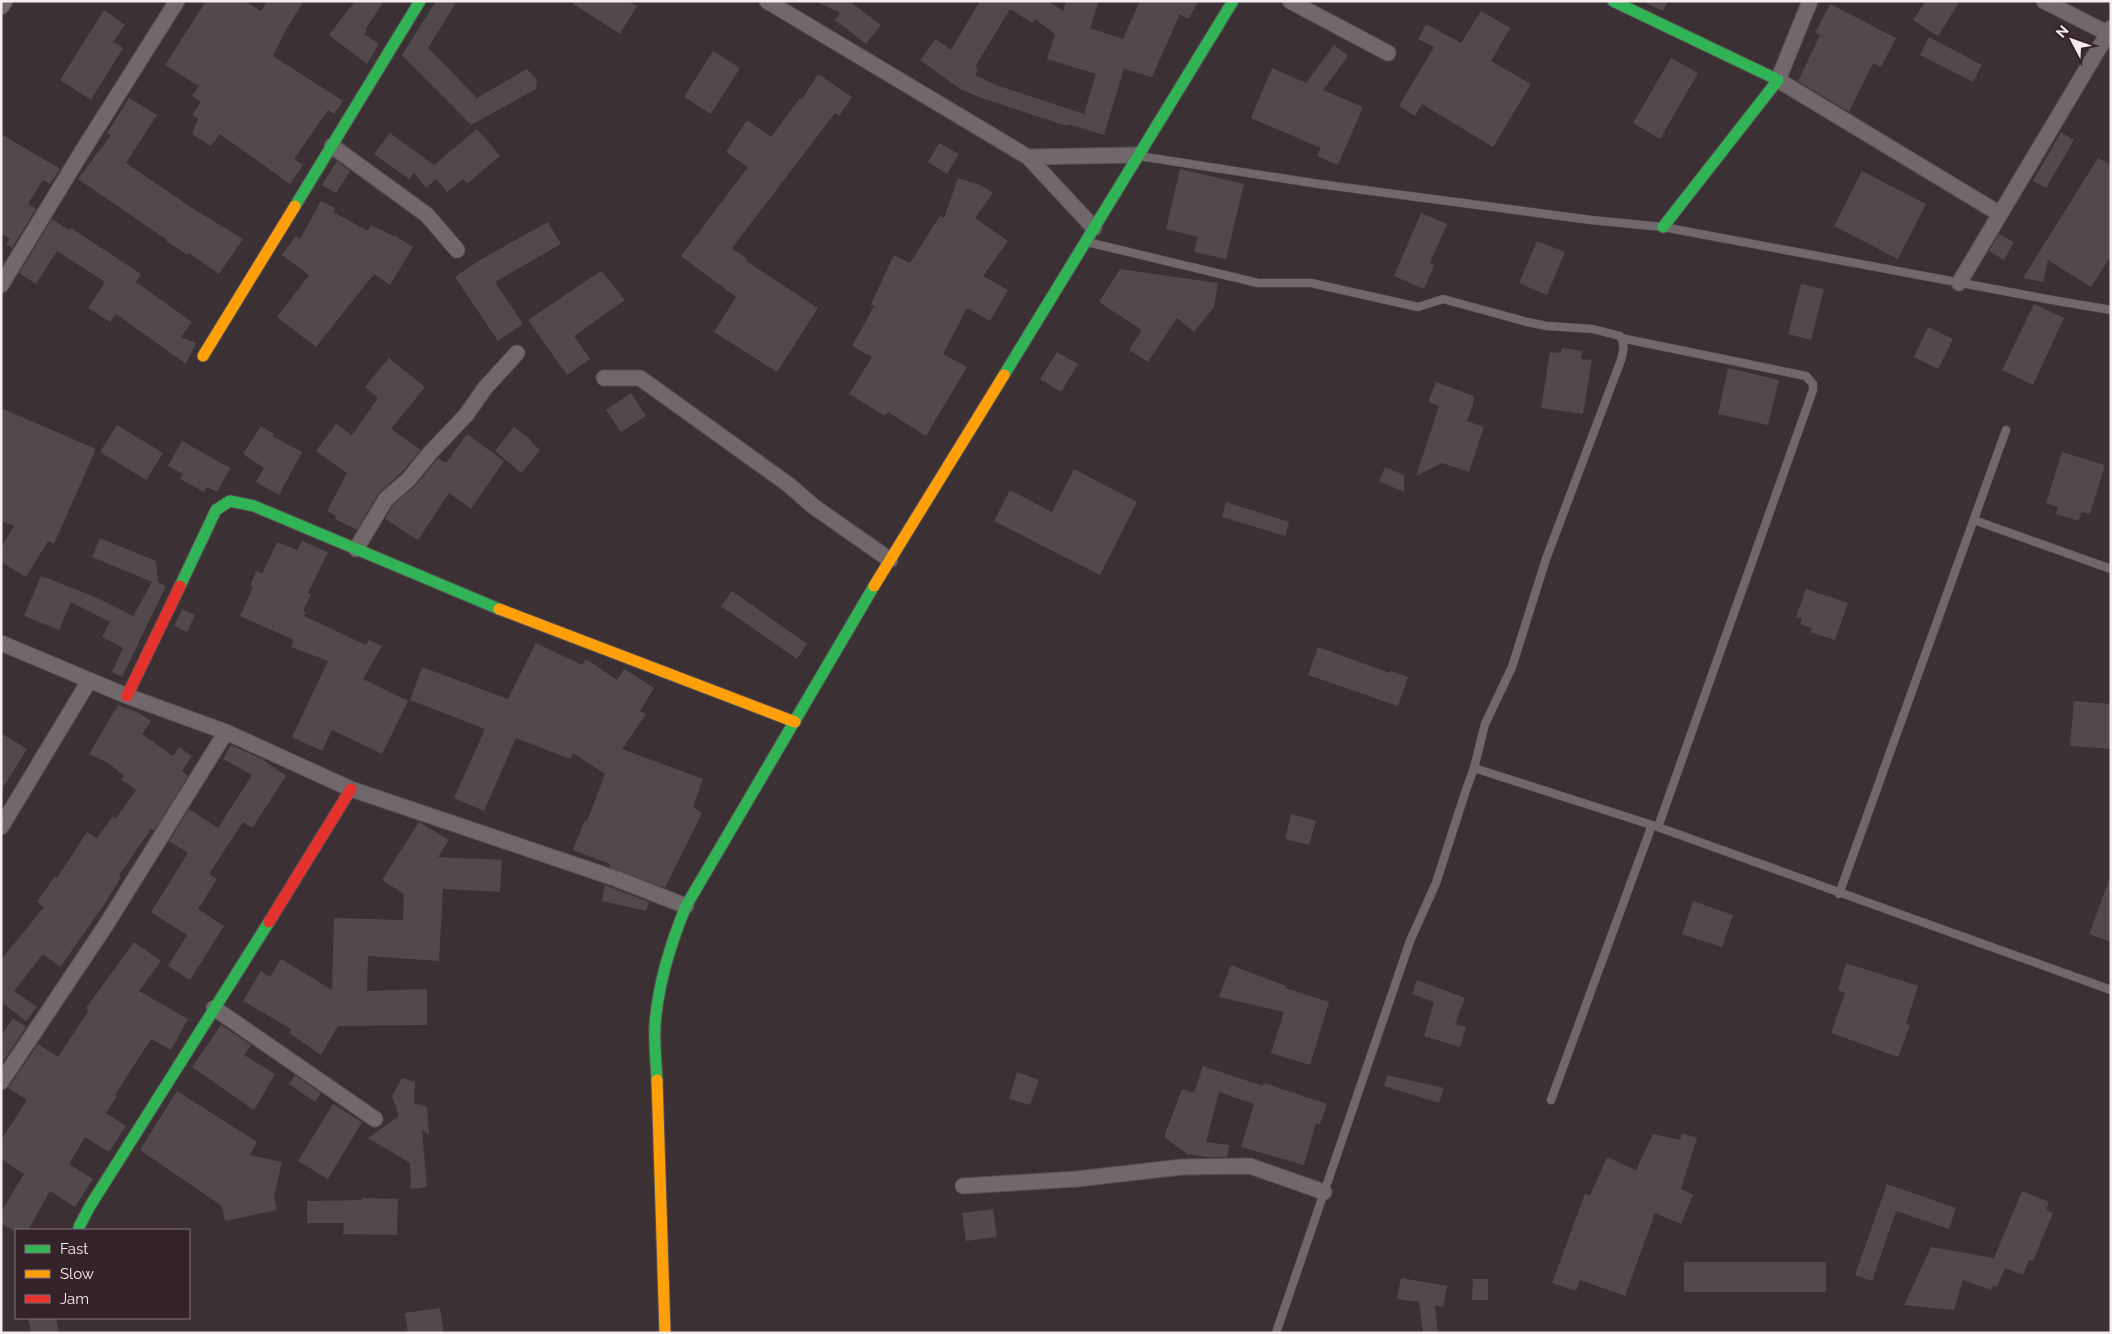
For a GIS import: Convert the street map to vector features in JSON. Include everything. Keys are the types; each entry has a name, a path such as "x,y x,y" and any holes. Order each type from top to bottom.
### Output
{"street":[{"path":"1,7 5,1"},
{"path":"1,285 177,1"},
{"path":"203,356 420,1"},
{"path":"767,1 1028,157 1094,228"},
{"path":"665,1333 654,1026 662,975 672,940 686,906 890,560 1233,1"},
{"path":"1290,1 1388,53"},
{"path":"1613,1 1778,80 2000,214"},
{"path":"1663,227 1778,80 1810,1"},
{"path":"1959,283 2110,33 2044,1"},
{"path":"332,146 427,214 457,250"},
{"path":"1028,157 1138,156"},
{"path":"356,549 386,499 408,480 430,453 466,415 484,388 517,353"},
{"path":"604,378 640,378 789,485 813,506 890,560"},
{"path":"127,696 216,510 230,501 254,506 459,593 595,646 717,689 795,722"},
{"path":"1,644 127,696 226,732 351,789 617,879 686,906"},
{"path":"1,827 89,681"},
{"path":"1,1082 106,926 226,732"},
{"path":"79,1227 90,1206 351,789"},
{"path":"214,1008 375,1119"},
{"path":"964,1186 1077,1179 1182,1167 1250,1166 1324,1192"}],"lane":[{"path":"1138,156 1319,184 1591,220 1663,227 2111,310"},
{"path":"1086,241 1258,283 1311,283 1418,307 1443,299 1527,322 1547,326 1593,329 1621,338 1806,376 1813,384 1810,400 1655,826 1551,1100"},
{"path":"1276,1333 1407,949 1436,884 1474,768 1485,724 1512,667 1546,560 1622,360 1624,343 1621,338"},
{"path":"1839,894 2006,430"},
{"path":"1974,520 2111,569"},
{"path":"1474,768 1655,826 1839,894 2111,990"}],"building":[{"path":"206,1 245,1 261,11 267,1 304,1 287,28 273,56 343,101 334,114 328,110 294,159 303,165 290,184 220,134 211,146 192,134 198,119 192,115 201,102 192,96 199,86 165,65"},
{"path":"355,1 384,1 365,30 367,31 364,34 379,44 367,64 329,35"},
{"path":"436,1 457,1 428,48 477,98 527,69 537,80 536,89 471,125 402,55"},
{"path":"569,1 629,1 637,6 620,34"},
{"path":"815,1 849,1 881,25 866,44 835,20 840,13"},
{"path":"980,1 1048,1 1063,11 1066,1 1099,1 1090,28 1123,39 1140,1 1199,1 1188,19 1180,14 1152,77 1124,69 1104,135 1068,124 1067,126 976,96 960,89 920,60 936,39 951,50","holes":["1010,9 1032,23 1035,19 1055,34 1047,59 1096,74 1084,114 996,85 975,75 978,70 975,67"]},
{"path":"1642,1 1668,1 1663,11"},
{"path":"1926,1 1960,1 1938,36 1913,20"},
{"path":"1830,4 1896,38 1881,67 1873,63 1849,112 1798,81 1820,35 1815,33"},
{"path":"104,10 125,25 113,42 123,48 91,100 60,80"},
{"path":"1481,11 1510,28 1491,61 1531,84 1493,147 1422,104 1415,116 1399,106 1434,47 1418,39 1426,24 1461,43"},
{"path":"1929,37 1982,65 1973,82 1920,55"},
{"path":"1334,45 1348,56 1323,90 1363,107 1338,165 1317,156 1321,148 1251,118 1272,68 1306,83"},
{"path":"713,51 740,68 711,114 684,97"},
{"path":"1671,58 1698,73 1660,139 1633,123"},
{"path":"818,74 852,97 839,116 835,113 732,248 747,259 746,261 818,308 777,372 714,332 736,297 681,256 748,167 726,152 747,120 771,137 800,98 802,99"},
{"path":"129,98 157,115 126,163 195,210 243,239 219,274 189,253 188,255 166,241 78,179 111,135 107,133"},
{"path":"477,129 500,156 467,184 463,179 447,192 436,179 426,188 414,173 409,179 374,154 390,133 434,165"},
{"path":"2061,132 2074,140 2046,188 2033,181"},
{"path":"1,134 60,169 50,184 43,180 28,204 36,209 12,248 6,244 10,239 1,234"},
{"path":"939,143 959,154 947,174 928,162"},
{"path":"2098,158 2111,165 2111,256 2091,287 2048,260 2043,282 2023,278"},
{"path":"337,161 350,171 336,193 322,185"},
{"path":"1180,169 1244,184 1226,259 1194,252 1198,237 1166,229"},
{"path":"1862,171 1926,204 1898,259 1834,226"},
{"path":"958,178 980,185 993,193 975,218 1008,241 983,276 1008,290 990,321 967,308 943,354 967,367 926,436 888,412 885,416 849,394 872,357 852,346 874,306 871,304 894,255 910,263 940,216 944,218"},
{"path":"321,201 335,208 333,212 368,231 371,225 394,235 413,247 390,285 374,274 316,347 277,317 309,275 282,255 296,236 300,239"},
{"path":"1421,213 1447,224 1430,263 1434,265 1424,289 1394,276"},
{"path":"52,219 69,230 71,228 141,274 136,282 192,322 181,337 196,343 186,364 116,314 110,322 88,308 105,282 57,251 36,284 19,273"},
{"path":"548,222 561,244 495,282 523,324 498,341 455,277 480,260"},
{"path":"1999,234 2014,242 2004,260 1989,251"},
{"path":"1537,241 1565,252 1547,295 1519,283"},
{"path":"1120,269 1218,283 1214,307 1194,332 1177,318 1148,362 1129,350 1142,330 1099,302"},
{"path":"601,271 625,300 574,336 590,359 567,375 528,320"},
{"path":"1801,284 1824,289 1811,340 1788,334"},
{"path":"2034,304 2064,318 2033,385 2002,370"},
{"path":"1928,327 1953,339 1938,369 1914,357"},
{"path":"1562,348 1582,351 1581,359 1592,360 1583,414 1541,408 1550,352 1561,353"},
{"path":"1057,352 1078,364 1061,392 1040,379"},
{"path":"389,358 425,387 391,429 421,450 401,473 378,494 357,530 335,519 336,516 327,511 347,473 316,451 336,424 352,435 378,398 365,387"},
{"path":"1728,368 1779,380 1768,425 1718,414"},
{"path":"1436,382 1474,396 1467,421 1484,427 1469,472 1442,463 1416,476 1439,406 1428,402"},
{"path":"631,393 646,416 621,432 606,410"},
{"path":"1,408 96,449 54,544 48,541 26,577 1,562 1,547 14,526 1,521"},
{"path":"117,425 163,453 146,480 100,452"},
{"path":"261,426 274,434 272,436 302,452 279,495 256,482 264,468 243,454"},
{"path":"514,427 540,450 521,473 495,451"},
{"path":"467,434 504,461 471,509 449,493 418,540 385,519 393,505 415,486 438,458 446,463"},
{"path":"182,441 230,468 217,492 207,487 204,492 180,479 183,474 168,466"},
{"path":"2062,452 2105,465 2090,514 2081,512 2079,521 2056,514 2058,507 2046,503"},
{"path":"1385,467 1404,475 1404,492 1379,481"},
{"path":"1074,469 1137,502 1100,575 994,521 1010,490 1052,512"},
{"path":"1226,502 1289,522 1285,536 1222,517"},
{"path":"100,538 156,561 158,582 166,586 122,677 112,672 123,648 102,637 110,622 71,602 59,630 24,616 41,576 93,596 133,616 152,582 92,557"},
{"path":"302,541 328,552 308,593 311,594 303,611 306,612 304,616 366,645 369,640 382,646 363,679 408,701 382,754 332,730 322,751 292,737 328,661 291,647 294,640 240,616 253,587 250,586 256,571 262,574 277,542 297,550"},
{"path":"1806,589 1848,603 1835,640 1810,632 1812,628 1800,624 1802,619 1796,617"},
{"path":"732,591 807,644 797,659 721,606"},
{"path":"182,609 195,615 187,632 174,626"},
{"path":"536,643 582,665 586,659 617,680 624,669 654,688 640,711 646,714 622,749 703,779 693,807 702,813 665,888 609,867 610,864 573,850 585,820 587,821 605,774 573,753 570,759 516,738 484,811 454,798 485,729 410,700 422,667 508,699"},
{"path":"1318,647 1390,673 1391,671 1408,677 1398,706 1308,675"},
{"path":"2074,701 2111,704 2111,749 2070,746"},
{"path":"118,705 139,713 151,721 142,734 173,756 179,747 192,756 182,771 188,776 154,831 151,829 119,875 121,877 104,905 60,967 43,954 14,991 37,1007 26,1021 4,1004 1,1008 1,960 44,907 37,902 55,876 57,878 87,832 97,838 113,816 116,818 136,790 121,779 124,776 108,763 89,754"},
{"path":"1,733 27,749 1,791"},
{"path":"231,745 262,759 286,776 252,828 243,822 209,874 217,879 198,909 224,926 190,980 168,966 187,935 151,912 188,853 169,841 189,809 218,828 252,775 223,759"},
{"path":"1291,814 1316,821 1309,845 1285,839"},
{"path":"419,822 449,840 438,857 502,860 500,892 443,889 439,961 368,956 367,991 427,989 427,1025 338,1026 321,1055 289,1033 291,1029 243,1001 261,971 270,977 281,959 332,990 334,918 403,920 404,894 382,880"},
{"path":"2109,880 2111,880 2111,942 2089,934"},
{"path":"605,885 649,902 646,911 602,901"},
{"path":"1693,901 1733,915 1722,947 1682,934"},
{"path":"134,942 161,961 139,991 188,1019 171,1050 151,1039 115,1095 117,1096 106,1113 126,1126 109,1152 85,1137 69,1164 93,1179 75,1207 50,1191 29,1229 13,1230 1,1224 1,1212 24,1174 1,1159 1,1140 27,1100 8,1088 38,1044 58,1057 89,1010 86,1008"},
{"path":"1846,963 1918,986 1906,1024 1910,1025 1898,1057 1831,1033 1845,993 1838,990"},
{"path":"1231,965 1286,986 1285,988 1329,1002 1310,1065 1271,1053 1284,1012 1219,997"},
{"path":"1417,980 1465,998 1455,1024 1466,1027 1460,1047 1424,1036 1434,1002 1412,994"},
{"path":"13,1018 26,1027 1,1065 1,1036"},
{"path":"221,1025 251,1045 244,1055 275,1074 254,1110 192,1067"},
{"path":"1203,1066 1263,1086 1264,1083 1327,1104 1320,1124 1316,1123 1304,1165 1241,1147 1254,1104 1219,1092 1206,1142 1229,1145 1227,1157 1187,1154 1164,1137 1182,1089 1194,1093"},
{"path":"1017,1072 1039,1080 1030,1105 1009,1099"},
{"path":"295,1075 321,1093 315,1102 289,1084"},
{"path":"1387,1075 1444,1088 1439,1103 1384,1086"},
{"path":"402,1078 415,1082 414,1103 427,1107 429,1135 422,1130 427,1187 411,1189 410,1163 368,1138 399,1116 392,1096"},
{"path":"177,1091 257,1142 250,1155 282,1162 274,1196 277,1210 225,1221 222,1206 140,1150"},
{"path":"333,1104 362,1122 328,1179 298,1161"},
{"path":"1682,1133 1697,1138 1681,1189 1693,1195 1681,1224 1655,1213 1625,1296 1580,1280 1576,1291 1552,1283 1585,1194 1590,1196 1607,1157 1636,1170 1653,1134 1680,1140"},
{"path":"1887,1184 1956,1208 1949,1229 1896,1211 1872,1281 1855,1275"},
{"path":"2022,1191 2049,1202 2046,1210 2053,1213 2033,1261 2029,1260 2023,1275 2005,1268 1997,1287 1993,1286 1991,1290 1963,1280 1954,1310 1904,1305 1931,1247 1994,1258"},
{"path":"361,1198 398,1199 397,1235 343,1234 344,1223 307,1223 307,1201 364,1200"},
{"path":"993,1209 997,1237 966,1241 962,1213"},
{"path":"1684,1262 1826,1262 1826,1292 1684,1292"},
{"path":"1401,1278 1447,1286 1443,1307 1435,1305 1438,1333 1423,1333 1419,1302 1397,1299"},
{"path":"1473,1279 1488,1279 1488,1300 1472,1300"},
{"path":"440,1308 444,1333 408,1333 405,1313"},
{"path":"28,1319 56,1319 59,1333 31,1333"}],"traffic: fast":[{"path":"295,206 420,1"},
{"path":"1004,375 1233,1"},
{"path":"1613,1 1778,80 1663,227"},
{"path":"180,586 216,510 230,501 254,506 499,609"},
{"path":"657,1080 655,1032 659,994 670,950 686,906 874,586"},
{"path":"79,1227 90,1206 269,922"}],"traffic: slow":[{"path":"203,356 295,206"},
{"path":"874,586 1004,375"},
{"path":"499,609 795,722"},
{"path":"657,1080 665,1333"}],"traffic: jam":[{"path":"127,696 180,586"},
{"path":"269,922 351,789"}]}
